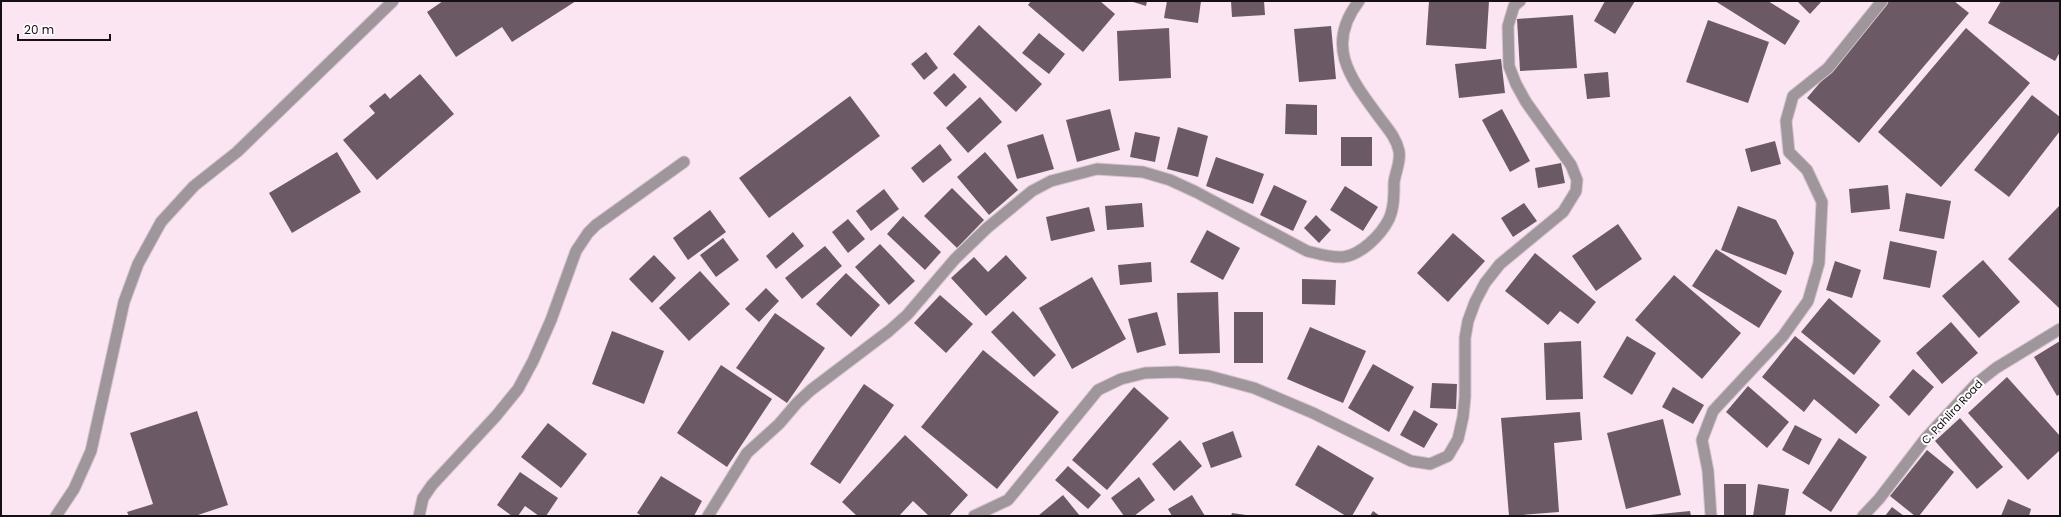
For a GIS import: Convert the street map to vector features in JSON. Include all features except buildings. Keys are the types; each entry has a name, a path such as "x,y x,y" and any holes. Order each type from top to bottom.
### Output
{"street":[{"path":"56,516 74,489 91,451 124,302 138,264 161,222 194,186 237,152 393,1"},
{"path":"708,516 747,453 779,424 797,403 811,390 907,316 955,259 987,228 1032,191 1050,181 1097,169 1143,172 1170,180 1196,192 1307,251 1324,255 1344,257 1359,251 1381,232 1390,218 1394,198 1394,181 1399,166 1399,152 1395,138 1353,82 1344,58 1342,43 1345,24 1359,1"},
{"path":"974,516 1008,500 1098,390 1121,379 1146,373 1177,372 1203,376 1254,388 1312,413 1411,461 1430,464 1448,456 1458,439 1463,417 1465,397 1465,338 1468,321 1474,302 1485,283 1500,264 1563,212 1576,191 1576,180 1571,165 1526,102 1516,84 1509,66 1508,26 1514,6 1520,1"},
{"path":"1711,516 1708,471 1702,440 1713,411 1784,336 1808,301 1819,263 1822,202 1807,170 1789,152 1786,121 1793,96 1828,68 1882,1"},
{"path":"419,516 422,498 432,485 518,390 533,362 582,241 596,225 684,162"},
{"name":"C. Pahlira Road","path":"1863,516 1879,499 1921,444 1977,383 1996,368 2060,329"}]}
